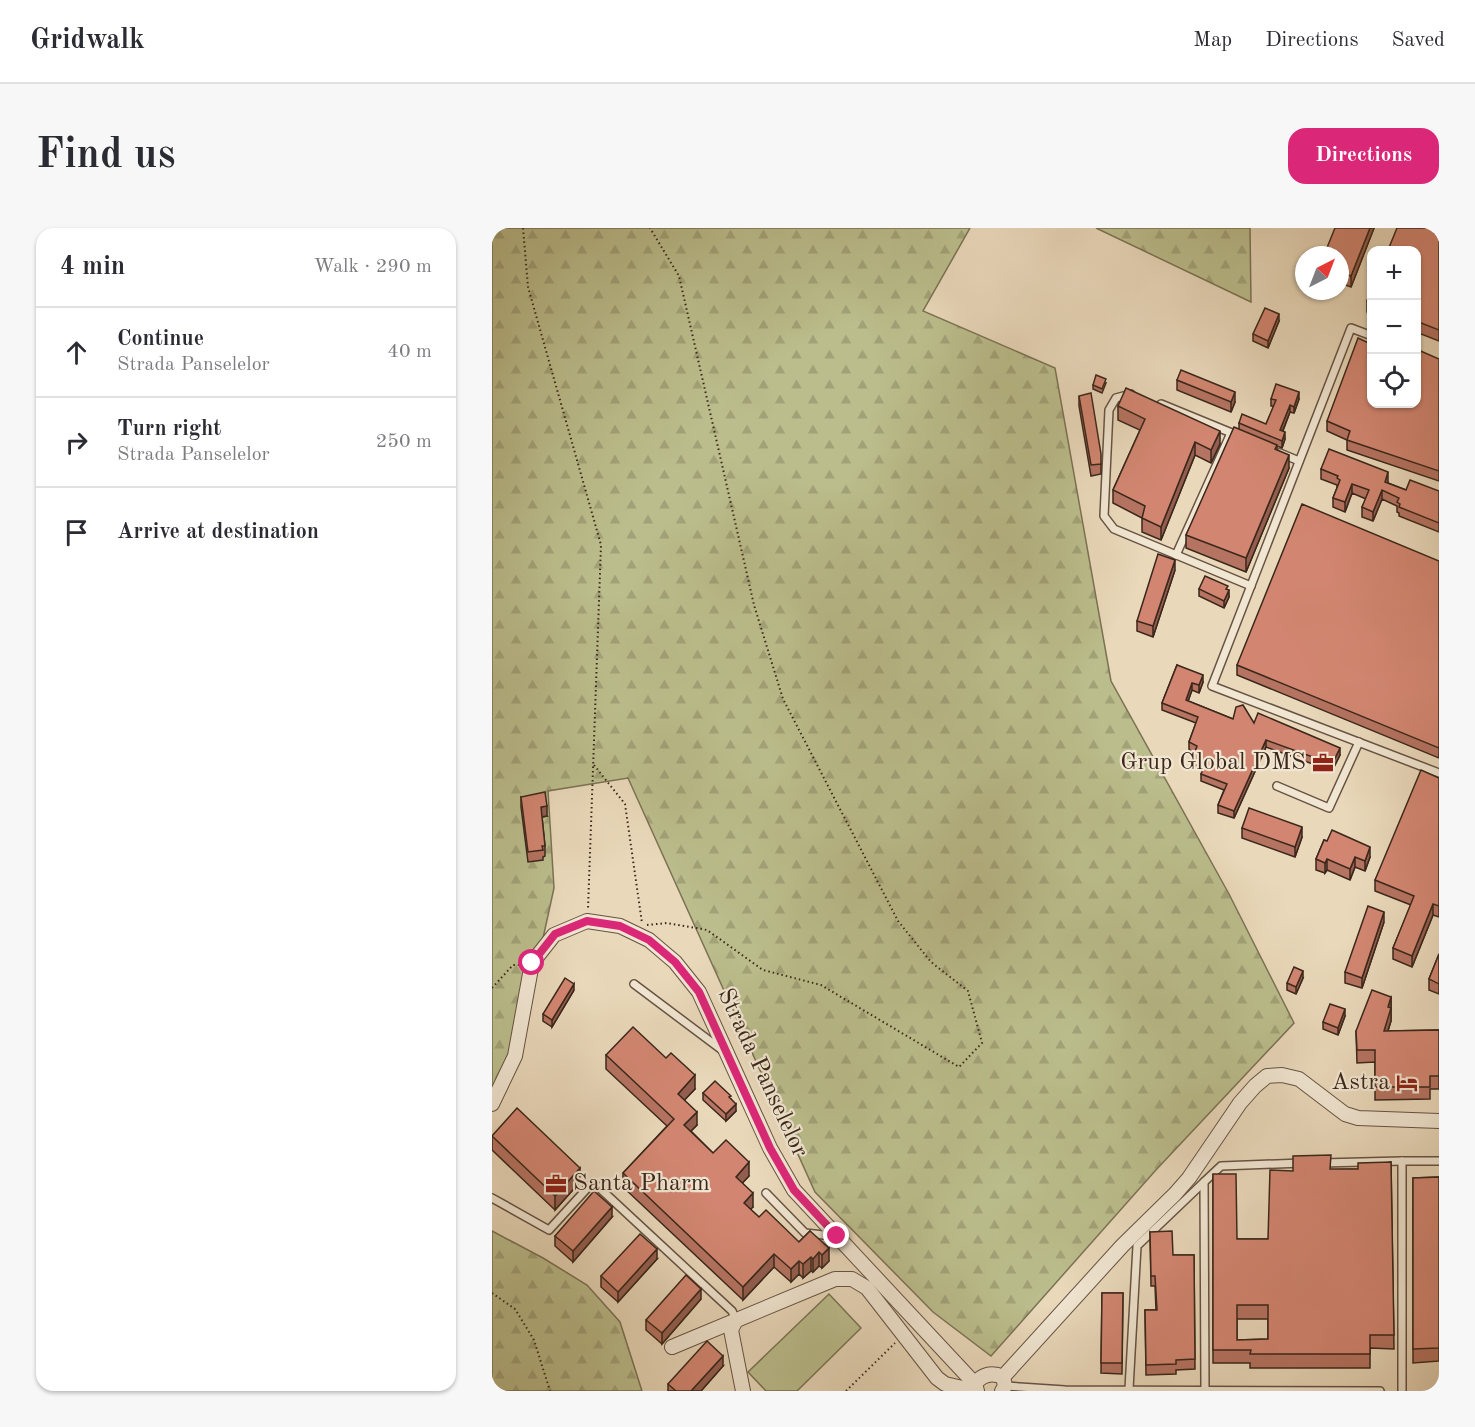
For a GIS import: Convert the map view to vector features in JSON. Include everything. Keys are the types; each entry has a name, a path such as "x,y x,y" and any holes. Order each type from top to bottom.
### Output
{"street":[{"path":"492,1104 515,1056 532,963 555,934 587,921"},
{"name":"Strada Panselelor","path":"587,921 620,926 649,940 675,962 699,992 770,1148 794,1190 976,1388"},
{"path":"672,1347 835,1279 852,1279 867,1288 945,1384 976,1388 980,1378 988,1374 1003,1385 1122,1246 1189,1178 1240,1103 1267,1076 1282,1075 1299,1079 1345,1114 1358,1118 1439,1121"},
{"path":"736,1320 731,1330 743,1391"}],"lane":[{"path":"1367,334 1351,328 1212,686 1439,773"},
{"path":"1134,394 1116,398 1109,410 1104,516 1114,529 1251,586"},
{"path":"1155,402 1250,441"},
{"path":"1176,555 1231,433"},
{"path":"1270,449 1299,460"},
{"path":"1277,786 1329,808 1359,742"},
{"path":"634,984 729,1055"},
{"path":"1401,1161 1402,1391"},
{"path":"1129,1389 1137,1246 1221,1166 1439,1161"},
{"path":"492,1198 549,1230 593,1182 732,1311 736,1320"},
{"path":"1204,1182 1205,1390"},
{"path":"766,1192 805,1233 837,1236"},
{"path":"1003,1385 1048,1390 1380,1391"}],"path":[{"path":"523,228 528,287 601,545 587,921"},
{"path":"594,765 625,804 642,926 667,923 707,930 763,970 821,985 959,1067 982,1043 968,991 931,962 897,921 783,699 754,605 679,276 650,228"},
{"path":"492,988 513,965 532,963"},
{"path":"492,1293 515,1309 534,1340 550,1391"},
{"path":"846,1391 904,1335"}],"green space":[{"path":"492,228 970,228 923,311 1055,368 1111,681 1229,894 1294,1023 1155,1171 991,1356 933,1312 815,1192 628,778 548,791 554,888 517,1057 492,1108"},
{"path":"1096,228 1250,228 1251,302"},
{"path":"492,1231 587,1285 620,1322 642,1391 492,1391"},
{"path":"829,1294 861,1328 797,1391 766,1391 748,1372"}],"building":[{"path":"1335,228 1370,228 1351,276 1349,275 1349,246 1328,246"},
{"path":"1397,228 1439,228 1439,330 1421,323 1421,246 1390,246"},
{"path":"1265,308 1279,314 1268,341 1253,334"},
{"path":"1358,338 1367,342 1367,408 1421,408 1421,351 1439,359 1439,471 1347,440 1350,431 1327,421"},
{"path":"1181,370 1235,392 1231,402 1177,380"},
{"path":"1096,375 1106,379 1102,389 1093,385"},
{"path":"1276,384 1299,392 1294,407 1290,405 1280,430 1285,432 1282,441 1239,423 1242,414 1266,424 1276,400 1271,399"},
{"path":"1126,388 1220,431 1211,450 1195,442 1161,527 1142,518 1145,506 1113,490 1145,419 1118,406"},
{"path":"1091,393 1101,464 1091,465 1079,396"},
{"path":"1234,427 1277,445 1275,449 1289,455 1246,558 1186,535"},
{"path":"1329,449 1388,472 1385,482 1406,490 1410,480 1439,491 1439,523 1399,507 1400,504 1397,502 1399,498 1382,490 1373,512 1362,507 1369,490 1352,484 1345,502 1333,498 1340,480 1338,476 1321,469"},
{"path":"1302,504 1439,561 1439,748 1237,665"},
{"path":"1158,554 1175,560 1153,626 1137,621"},
{"path":"1205,576 1228,586 1226,589 1229,590 1224,601 1199,589"},
{"path":"1177,665 1203,675 1199,685 1192,683 1186,700 1233,719 1236,707 1243,705 1254,723 1258,713 1340,748 1332,764 1266,740 1234,811 1218,805 1227,784 1201,774 1205,765 1192,760 1197,746 1189,742 1198,717 1162,703"},
{"path":"1421,770 1439,778 1439,906 1433,904 1412,956 1393,948 1414,896 1375,880"},
{"path":"545,792 547,806 541,807 545,846 542,846 543,850 528,852 521,797"},
{"path":"1249,808 1302,827 1295,847 1242,828"},
{"path":"1332,830 1370,847 1365,861 1355,857 1350,869 1327,859 1325,863 1316,859 1324,840 1327,841"},
{"path":"1368,906 1384,912 1362,978 1345,972"},
{"path":"1439,954 1439,984 1429,979"},
{"path":"1294,967 1303,971 1296,987 1287,983"},
{"path":"565,978 574,984 552,1020 543,1014"},
{"path":"1372,990 1391,997 1388,1007 1391,1008 1384,1031 1439,1030 1439,1076 1430,1076 1430,1087 1375,1087 1375,1050 1357,1050 1356,1031"},
{"path":"1330,1004 1345,1009 1338,1028 1323,1022"},
{"path":"633,1027 666,1058 671,1053 695,1075 678,1094 697,1112 684,1125 713,1153 726,1140 749,1162 736,1177 753,1193 744,1203 759,1217 766,1210 799,1242 810,1231 829,1248 822,1255 819,1252 813,1259 811,1257 803,1264 799,1261 791,1269 774,1254 743,1287 623,1173 674,1119 606,1055"},
{"path":"715,1081 736,1104 726,1114 703,1093"},
{"path":"517,1108 580,1168 555,1196 492,1136"},
{"path":"1331,1155 1330,1169 1358,1169 1358,1163 1391,1162 1394,1335 1370,1335 1370,1354 1250,1354 1251,1350 1213,1350 1213,1174 1236,1174 1237,1239 1268,1239 1270,1170 1293,1171 1293,1156","holes":["1237,1305 1268,1305 1268,1339 1237,1340"]},
{"path":"1439,1177 1439,1348 1413,1349 1413,1178"},
{"path":"594,1191 612,1207 573,1251 555,1236"},
{"path":"1172,1231 1173,1255 1194,1255 1195,1359 1176,1360 1176,1364 1146,1365 1145,1310 1157,1310 1155,1276 1151,1276 1150,1232"},
{"path":"640,1234 657,1249 618,1292 601,1276"},
{"path":"686,1275 701,1289 662,1333 646,1320"},
{"path":"1102,1293 1123,1293 1122,1363 1101,1363"},
{"path":"707,1341 723,1356 691,1391 676,1391 668,1384"}],"place":[{"name":"Grup Global DMS","path":"1323,763"},
{"name":"Astra","path":"1407,1083"},
{"name":"Santa Pharm","path":"556,1184"}],"route":[{"path":"532,963 555,934 587,921 620,926 649,940 675,962 699,992 770,1148 794,1190 837,1236"}]}
